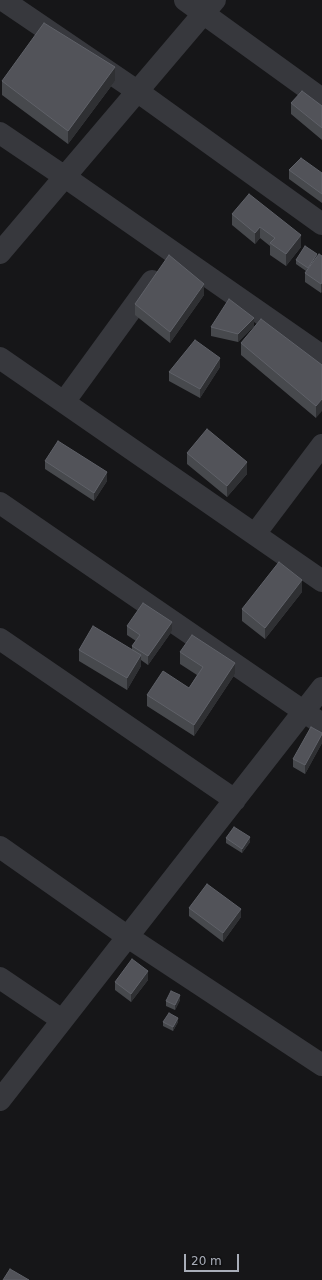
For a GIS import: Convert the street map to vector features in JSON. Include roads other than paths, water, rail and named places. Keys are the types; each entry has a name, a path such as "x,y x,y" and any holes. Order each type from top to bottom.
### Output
{"street":[{"path":"3,0 137,91 322,224"},
{"path":"185,0 209,7 319,91"},
{"path":"0,253 209,7"},
{"path":"0,133 322,356"},
{"path":"64,402 173,252"},
{"path":"0,358 322,581"},
{"path":"255,534 322,445"},
{"path":"0,503 322,724"},
{"path":"0,639 235,800"},
{"path":"0,1100 322,688"},
{"path":"0,848 128,937 322,1065"},
{"path":"0,978 62,1020"}]}
